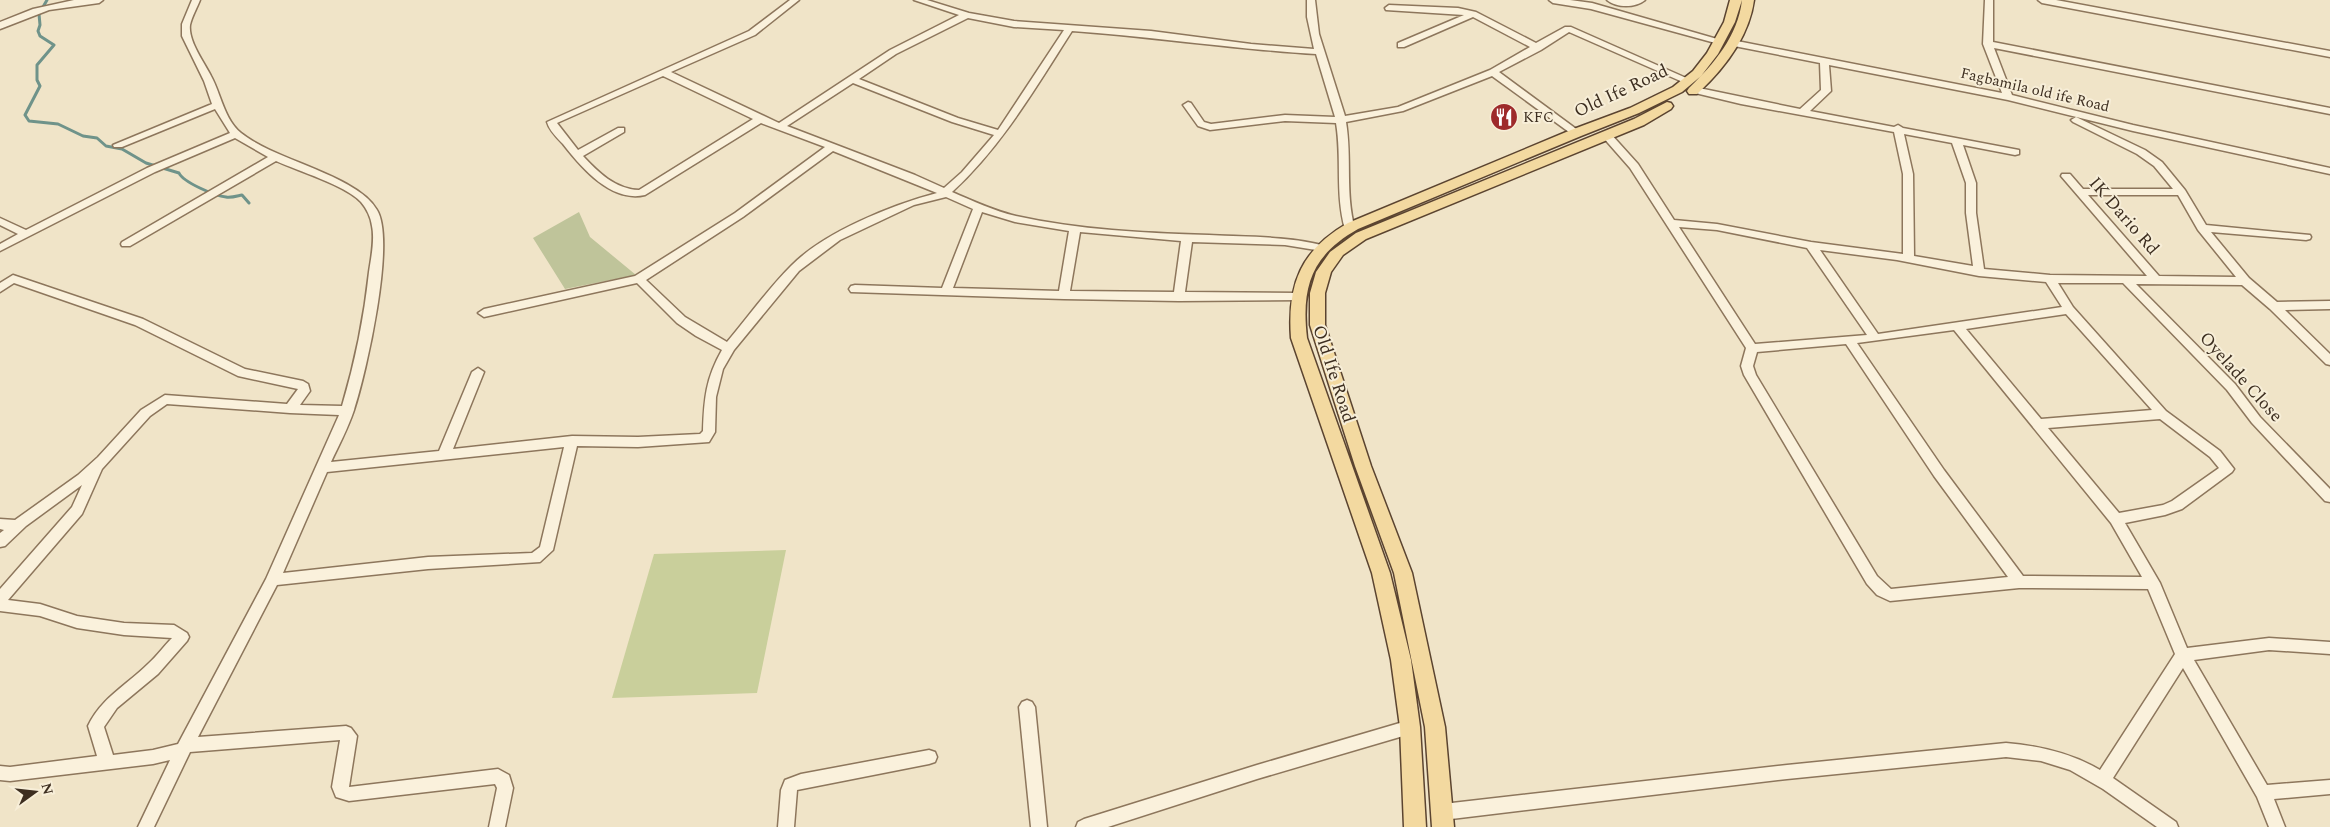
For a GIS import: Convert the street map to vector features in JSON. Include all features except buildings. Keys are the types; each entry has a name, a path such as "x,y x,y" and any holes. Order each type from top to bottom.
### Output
{"main road":[{"name":"Old Ife Road","path":"1443,820 1435,727 1402,573 1328,365 1316,319 1317,295 1326,266 1336,254 1361,236 1606,135 1691,85 1726,55 1725,42 1736,0"},
{"name":"Old Ife Road","path":"1725,42 1745,18 1748,0"},
{"name":"Old Ife Road","path":"1415,827 1410,728 1400,660 1381,574 1307,366 1299,338 1298,297 1304,276 1322,248 1350,229 1576,133 1633,118"}],"street":[{"path":"0,26 20,15 46,6 99,0"},
{"path":"146,827 185,747 273,580 347,411 360,365 370,316 377,255 378,227 373,211 364,200 346,187 276,157 236,134 217,105 209,81 185,30 196,0"},
{"path":"760,119 641,193 623,192 603,181 577,155 553,126 552,122 752,33 795,0"},
{"path":"918,0 967,15 1014,24 1151,34 1251,47 1320,52"},
{"path":"1311,0 1312,26 1343,135 1345,217 1350,229"},
{"name":"Fagbamila old ife Road","path":"1553,0 1592,6 1725,42 2008,97 2142,130 2330,170"},
{"path":"1612,0 1620,4 1641,0"},
{"path":"1989,0 1988,44 2008,97"},
{"path":"2042,0 2330,54"},
{"path":"1389,8 1458,11 1473,14 1538,48"},
{"path":"1402,45 1473,14"},
{"path":"779,127 907,44 967,15"},
{"path":"322,468 572,441 638,442 704,439 709,432 712,382 729,348 795,268 836,238 910,203 944,194 966,174 1000,134 1069,29"},
{"path":"1188,104 1201,124 1210,127 1285,118 1340,120 1400,109 1493,72 1538,48 1562,31 1575,31 1691,85 1803,112 1898,128 2015,152"},
{"path":"1988,44 2330,111"},
{"path":"1803,112 1826,91 1824,60"},
{"path":"1493,72 1576,133"},
{"path":"665,73 779,127 911,177 944,194 979,208 1033,223 1075,229 1187,238 1285,242 1322,248"},
{"path":"854,80 955,120 1000,134"},
{"path":"118,146 217,105"},
{"path":"2054,109 2141,152 2158,164 2181,192 2202,228 2245,281 2274,306 2330,361"},
{"path":"1898,128 1908,174 1909,260"},
{"path":"577,155 621,130"},
{"path":"0,248 151,170 236,134"},
{"path":"1606,135 1634,166 1752,348 1748,366 1750,375 1872,580 1882,591 1890,595 2019,582 2153,584"},
{"path":"1956,140 1971,183 1971,213 1979,272"},
{"path":"484,313 639,279 739,215 832,147"},
{"path":"126,244 276,157"},
{"name":"IK Dario Rd","path":"2066,176 2155,279"},
{"path":"2080,192 2181,192"},
{"path":"947,290 979,208"},
{"path":"0,221 26,234"},
{"path":"1670,223 1717,227 1812,245 1979,272 2050,279 2245,281"},
{"path":"2202,228 2306,237"},
{"path":"1064,295 1075,229"},
{"path":"1179,297 1187,238"},
{"path":"1812,245 1875,338"},
{"path":"0,288 13,279 32,285 139,322 242,373 299,384 304,387 304,391 290,409"},
{"path":"639,279 681,320 700,333 729,348"},
{"path":"2050,279 2070,310 2162,414 2215,454 2227,469 2177,505 2165,510 2116,519"},
{"name":"Oyelade Close","path":"2126,280 2230,387 2256,420 2330,498"},
{"path":"855,289 947,290 1064,295 1298,297"},
{"path":"2274,306 2330,305"},
{"path":"1752,348 1875,338 2070,310"},
{"path":"1957,326 2116,519 2153,584 2183,654 2264,793 2277,827"},
{"path":"1849,340 1939,473 2019,582"},
{"path":"444,455 478,372"},
{"path":"0,542 16,525 96,468 150,409 165,399 290,409 347,411"},
{"path":"2038,424 2162,414"},
{"path":"273,580 428,563 535,558 546,550 572,441"},
{"path":"0,599 77,510 96,468"},
{"path":"0,524 16,525"},
{"path":"0,605 40,610 77,622 124,629 174,631 182,637 153,669 112,703 96,726 107,762"},
{"path":"2183,654 2269,644 2330,648"},
{"path":"2103,780 2183,654"},
{"path":"1026,707 1040,827"},
{"path":"1084,827 1266,770 1410,728"},
{"path":"0,773 10,774 153,757 185,747 346,733 349,736 340,787 342,792 349,794 498,776 503,780 504,788 497,827"},
{"path":"1443,820 1787,772 2006,750 2042,754 2069,764 2103,780 2170,827"},
{"path":"786,827 791,785 801,781 929,757"},
{"path":"2264,793 2330,787"}],"green space":[{"path":"579,212 590,237 636,275 565,289 533,238"},
{"path":"786,550 757,693 612,698 654,554"}],"waterway":[{"path":"47,0 39,14 40,25 38,31 40,36 54,45 37,65 37,80 40,86 25,115 29,121 58,124 83,136 97,138 106,146 122,149 146,163 179,173 186,180 207,191 228,197 242,195 249,203"}],"place":[{"name":"KFC","path":"1504,117"}]}
